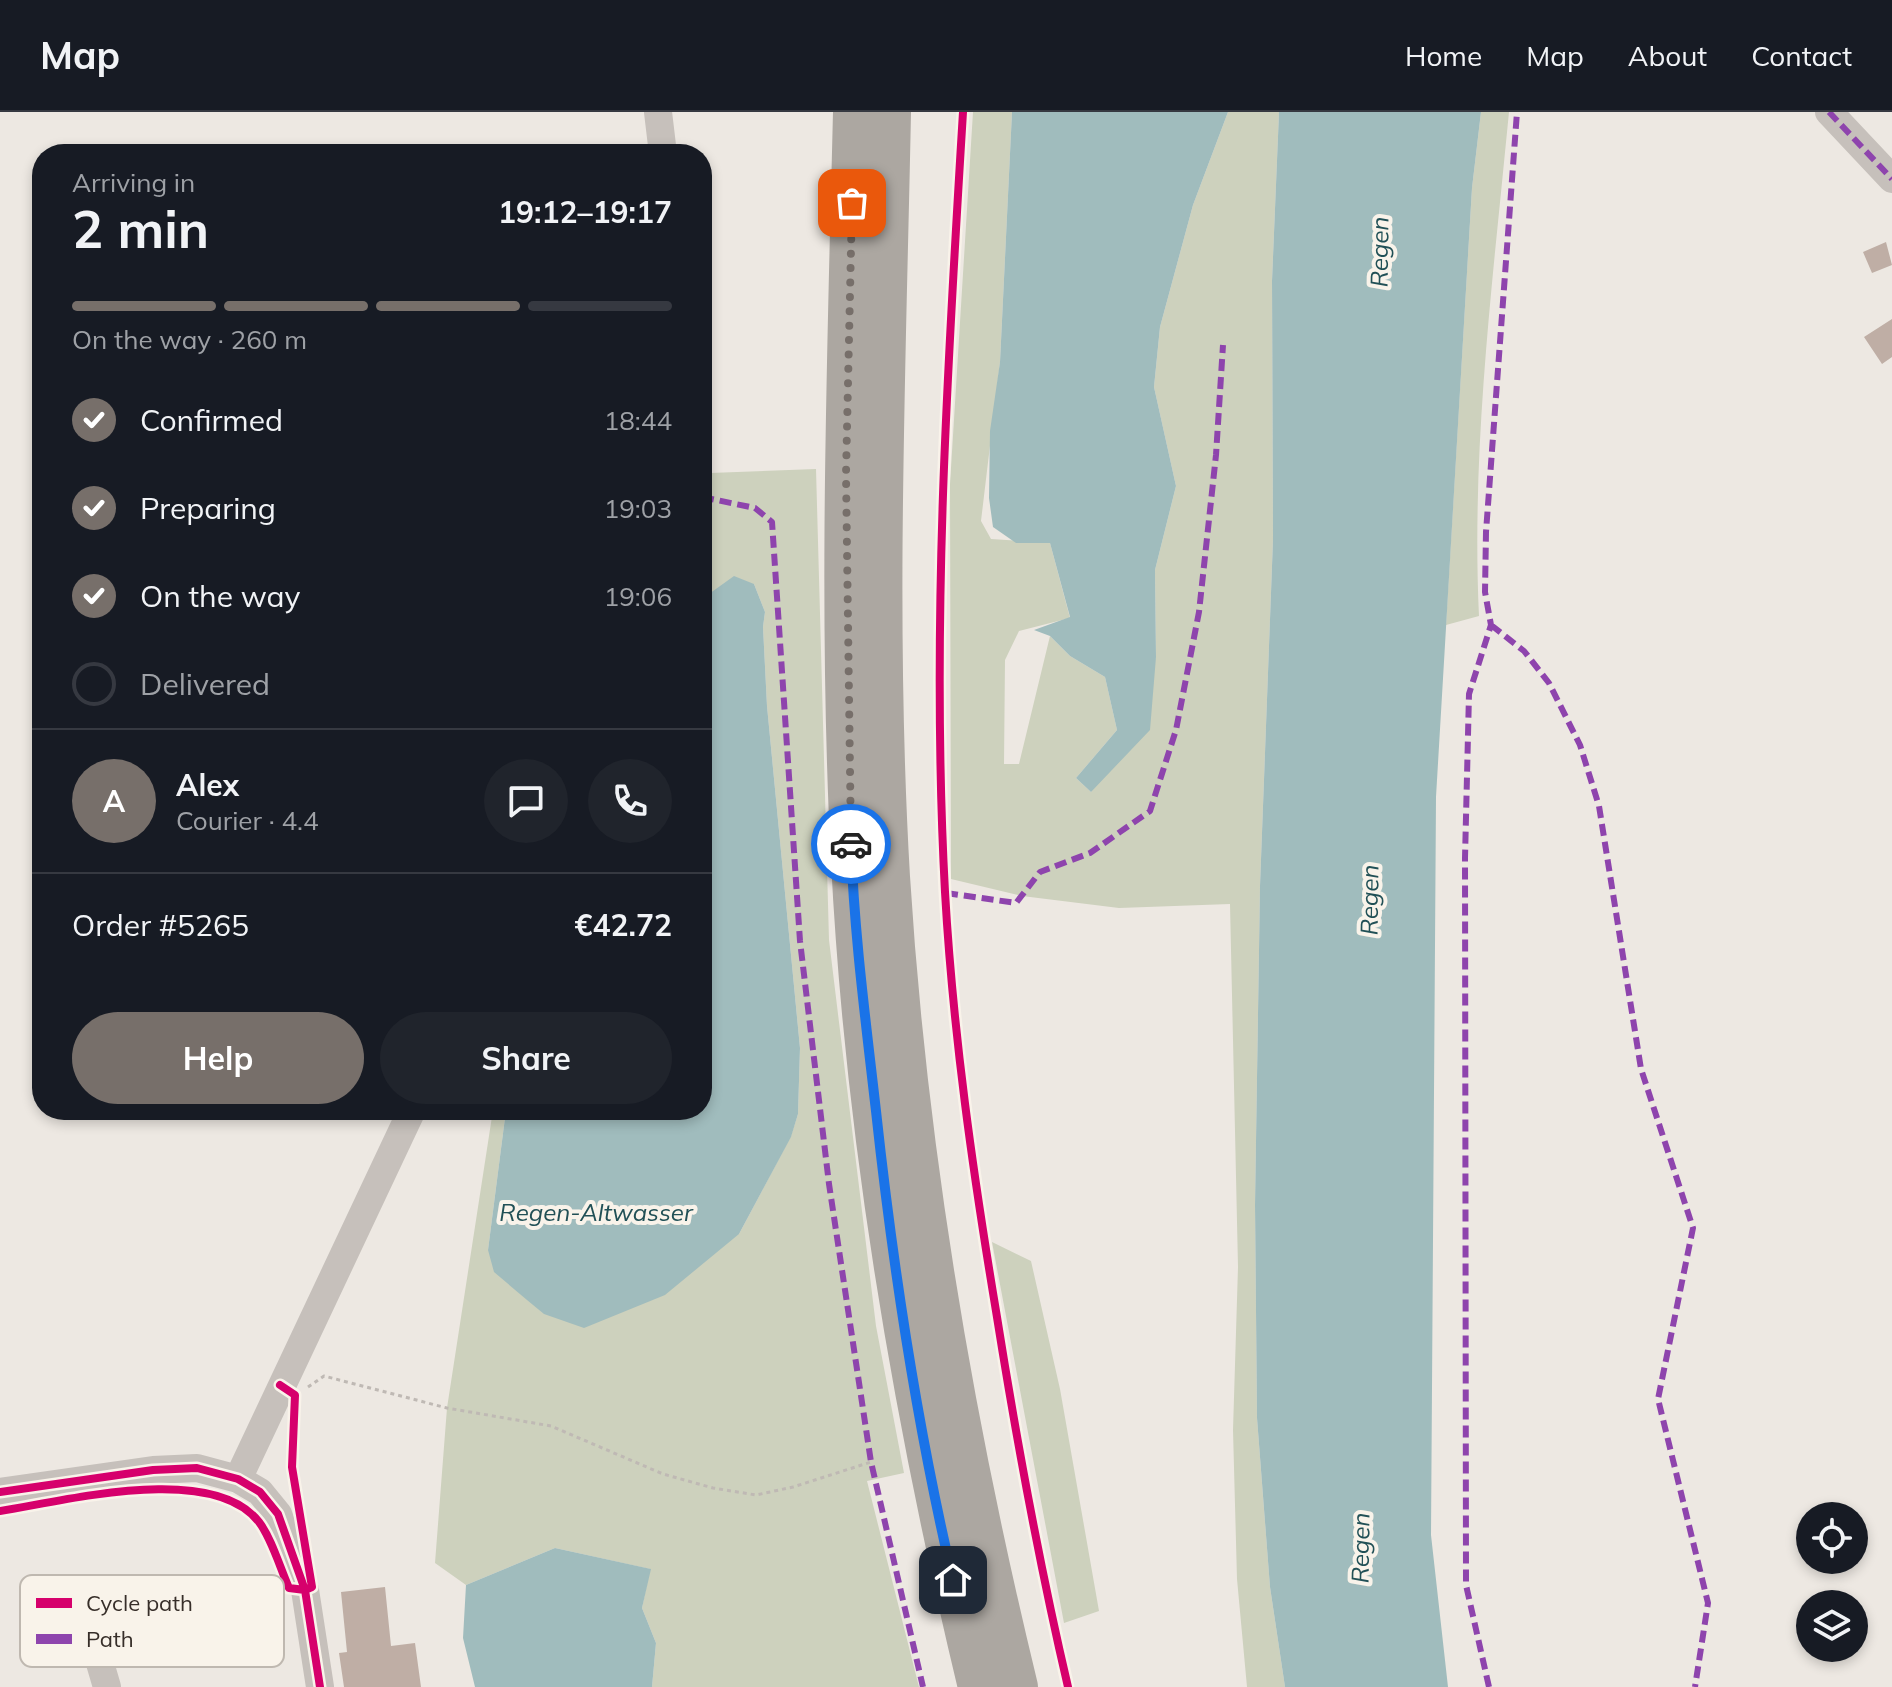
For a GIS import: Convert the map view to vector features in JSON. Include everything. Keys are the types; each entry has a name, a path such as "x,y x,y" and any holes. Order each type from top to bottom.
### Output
{"highway":[{"path":"854,112 846,474 847,704 852,863 888,1225 947,1553 979,1687"},
{"path":"890,112 882,541 883,722 900,1018 923,1222 946,1366 981,1540 1017,1687"}],"street":[{"path":"658,112 662,144"},
{"path":"1829,112 1892,179"},
{"path":"238,1479 407,1120"},
{"path":"0,1492 153,1470 197,1468 238,1479 260,1492 278,1514 307,1603 320,1687"},
{"path":"101,1667 107,1687"}],"path":[{"path":"304,1389 324,1376 447,1408 551,1426 663,1474 713,1488 756,1495 871,1462"}],"green space":[{"path":"973,112 1012,112 1000,362 981,521 991,539 1050,543 1070,618 1019,631 1005,660 1004,764 1019,764 1050,636 1070,656 1105,677 1117,730 1076,778 1091,792 1156,657 1155,570 1176,486 1154,387 1160,327 1193,205 1228,112 1279,112 1272,281 1273,539 1260,886 1255,1205 1257,1418 1270,1587 1285,1687 1247,1687 1237,1579 1233,1430 1238,1267 1230,904 1119,908 1022,896 951,879 950,484"},
{"path":"1481,112 1509,112 1481,427 1477,553 1479,616 1446,625 1472,188"},
{"path":"816,469 829,940 876,1326 904,1473 867,1481 919,1687 652,1687 656,1643 642,1608 650,1569 555,1548 466,1585 435,1563 447,1408 491,1120 505,1120 488,1250 739,1234 791,1136 798,1114 800,1048 767,706 765,612 754,584 712,593 712,473"},
{"path":"992,1242 1031,1261 1060,1389 1099,1611 1064,1623"}],"water":[{"path":"1012,112 1228,112 1193,205 1160,327 1154,387 1176,486 1155,570 1156,657 1150,730 1091,792 1076,778 1117,730 1105,677 1070,656 1050,636 1034,630 1070,617 1050,543 1016,543 993,527 989,498 990,431 1000,362"},
{"name":"Regen","path":"1279,112 1481,112 1472,188 1436,797 1431,1535 1448,1687 1285,1687 1270,1587 1257,1418 1255,1205 1260,886 1273,539 1272,281"},
{"name":"Regen-Altwasser","path":"734,576 754,584 765,612 767,706 800,1048 798,1114 791,1137 739,1234 665,1295 584,1328 544,1314 494,1272 488,1250 505,1120 712,1120 712,592"},
{"path":"555,1548 651,1569 642,1608 656,1643 652,1687 475,1687 463,1638 466,1585"}],"building":[{"path":"1886,242 1892,265 1872,273 1863,252"},
{"path":"1892,319 1892,357 1882,364 1864,337"},
{"path":"385,1587 391,1646 415,1643 421,1687 344,1687 339,1653 347,1652 341,1592"}],"marked path":[{"path":"1489,1687 1466,1585 1465,858 1469,694 1491,625 1485,592 1486,532 1517,112"},
{"path":"1829,112 1892,179"},
{"path":"946,893 1016,903 1040,872 1090,853 1150,811 1176,730 1199,612 1216,455 1223,345"},
{"path":"712,499 755,508 772,522 800,941 829,1184 871,1462 923,1687"},
{"path":"1491,625 1524,651 1549,683 1580,745 1599,806 1641,1069 1693,1228 1658,1399 1708,1603 1695,1687"}],"cycle path":[{"path":"963,112 940,600 945,892 959,1050 979,1207 1020,1453 1068,1687"},
{"path":"280,1385 295,1395 292,1467 312,1587 305,1590 289,1588 284,1575"},
{"path":"0,1492 153,1470 197,1468 238,1479 260,1492 278,1514 305,1590 320,1687"},
{"path":"0,1511 136,1490 208,1494 237,1504 259,1522 284,1575"}],"way so far":[{"path":"851,844 846,474 852,203"}],"route":[{"path":"851,844 888,1225 953,1580"}]}
